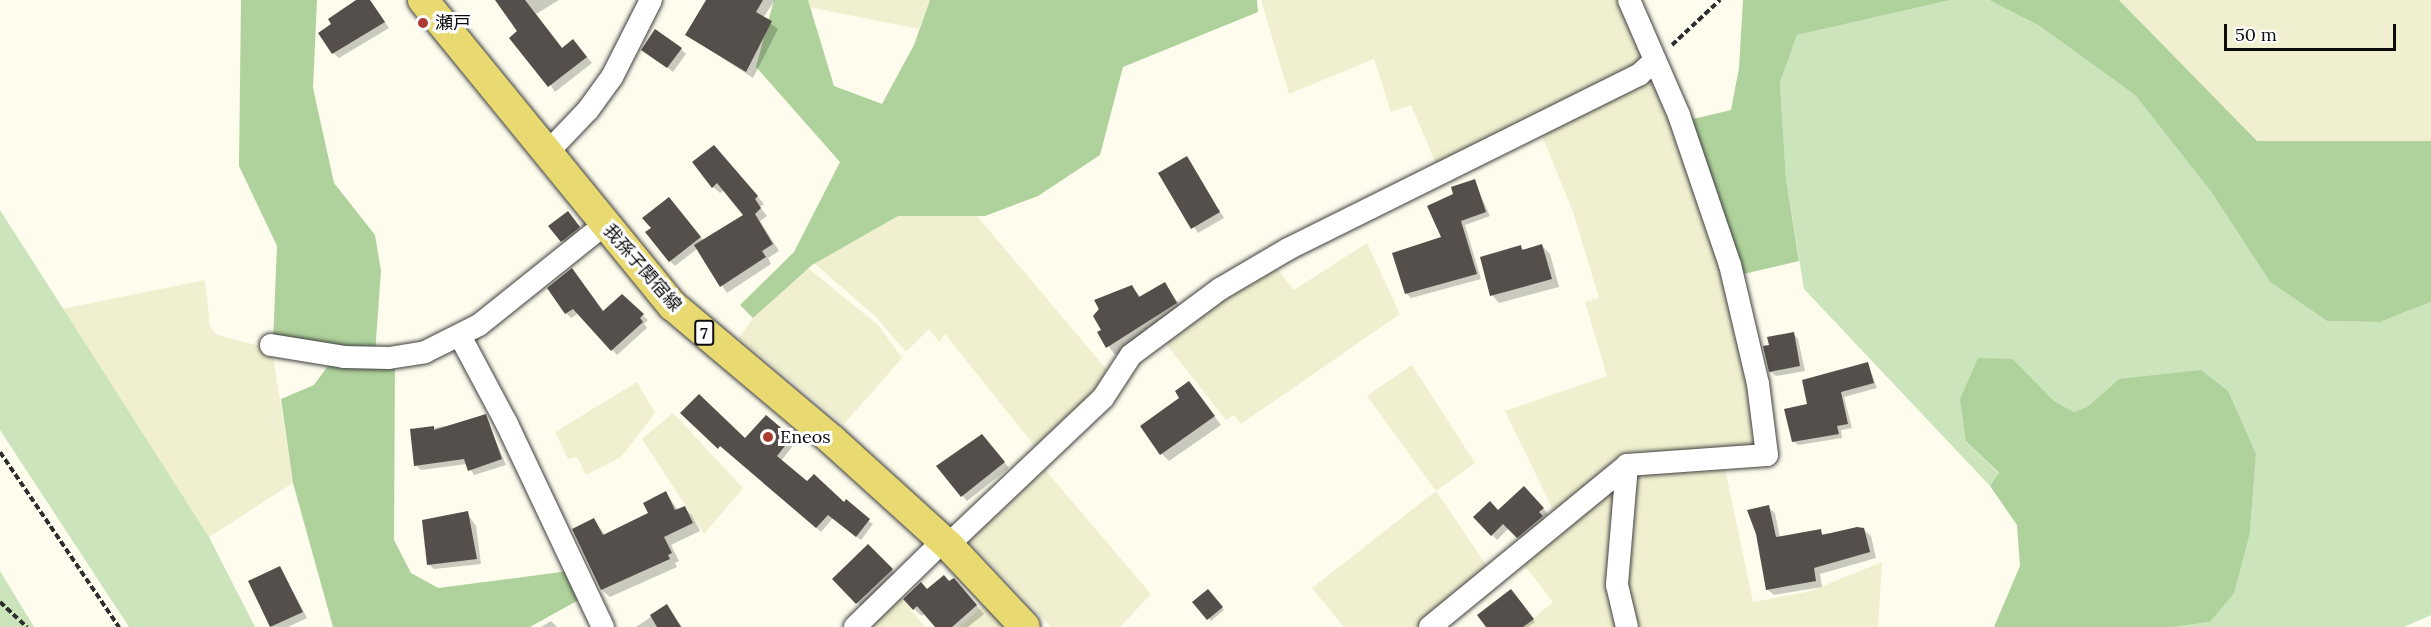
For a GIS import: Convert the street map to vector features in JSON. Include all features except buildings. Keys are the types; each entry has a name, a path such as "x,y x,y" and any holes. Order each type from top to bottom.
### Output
{"main road":[{"name":"我孫子関宿線","path":"423,0 604,225 673,306 747,372 832,440 946,543 1025,627"}],"street":[{"path":"547,153 588,110 612,77 651,0"},
{"path":"1430,627 1627,465 1767,455 1758,384 1740,297 1678,115 1629,0"},
{"path":"855,627 1104,398 1131,355 1220,289 1288,249 1639,75 1654,61"},
{"path":"271,345 344,357 389,358 425,352 460,336 604,225"},
{"path":"460,336 506,422 603,627"},
{"path":"1627,465 1617,585 1627,627"}],"path":[{"path":"1654,61 1720,0"},
{"path":"0,452 120,627"},
{"path":"0,602 27,627"}],"green space":[{"path":"241,0 317,0 313,88 334,183 375,235 381,271 375,354 273,342 277,246 239,166"},
{"path":"774,0 808,0 834,86 882,104 914,45 930,0 1257,0 1258,12 1123,67 1100,155 1038,196 985,216 898,216 812,265 753,318 740,305 794,252 840,162 756,67"},
{"path":"808,0 930,0 919,29 808,7"},
{"path":"1261,0 1623,0 1643,50 1636,72 1439,170 1411,105 1391,112 1374,59 1289,94"},
{"path":"1743,0 1951,0 1797,35 1780,83 1786,179 1799,261 1739,275 1689,120 1731,110 1739,68"},
{"path":"1951,0 1989,0 2038,25 2135,95 2212,193 2270,282 2327,321 2380,322 2431,302 2431,615 2404,627 2173,627 2210,622 2233,593 2250,533 2256,454 2242,425 2119,379 2087,407 2074,412 2054,401 2013,359 1966,441 1999,474 1990,486 1804,289 1786,179 1780,83 1797,35"},
{"path":"1989,0 2119,0 2257,141 2431,141 2431,302 2380,322 2327,321 2270,282 2212,193 2135,95 2038,25"},
{"path":"2119,0 2431,0 2431,141 2257,141"},
{"path":"1641,82 1657,84 1737,308 1762,449 1653,454 1556,516 1505,411 1607,376 1585,302 1599,298 1573,212 1541,133"},
{"path":"0,210 209,537 255,627 129,627 0,430"},
{"path":"898,216 977,216 1107,370 1088,404 1037,449 945,334 939,342 929,329 906,352 876,317 814,263"},
{"path":"1367,243 1400,314 1241,424 1234,415 1226,420 1162,339 1274,265 1294,290"},
{"path":"808,268 879,326 902,358 844,424 739,338 753,318"},
{"path":"205,280 210,326 217,335 272,349 293,483 209,537 62,309"},
{"path":"1978,358 2013,359 2054,401 2074,412 2087,407 2119,379 2201,370 2228,391 2256,454 2250,533 2234,593 2210,622 2173,627 1994,627 2020,566 2017,525 1990,486 1999,473 1966,441 1960,399"},
{"path":"333,359 395,363 394,540 411,573 438,588 569,571 582,598 530,627 333,627 293,483 281,399 314,385"},
{"path":"1412,365 1475,463 1436,491 1367,396"},
{"path":"637,382 655,413 621,457 586,475 577,457 568,459 555,432"},
{"path":"673,413 743,488 704,534 642,439"},
{"path":"1724,463 1753,602 1811,591 1882,562 1878,627 1632,627 1623,601 1633,469"},
{"path":"1041,465 1151,594 1120,627 1051,627 970,542 971,530"},
{"path":"1617,481 1622,627 1523,627 1553,602 1520,560"},
{"path":"1436,491 1489,569 1419,627 1344,627 1312,588"},
{"path":"0,571 34,627 0,627"},
{"path":"899,595 925,627 872,627 870,623"},
{"path":"985,605 1006,627 959,627"}],"place":[{"name":"瀬戸","path":"423,23"},
{"name":"Eneos","path":"768,437"}]}
